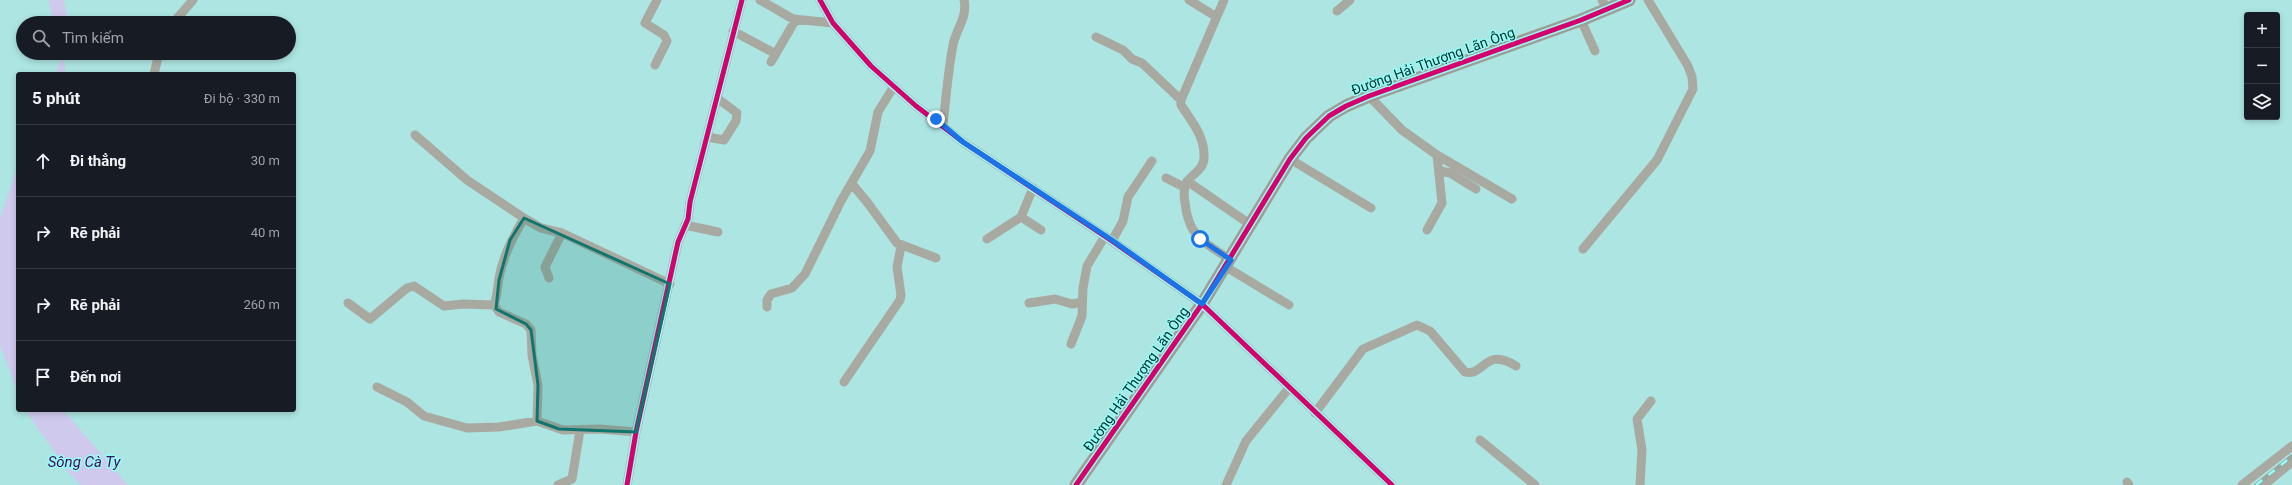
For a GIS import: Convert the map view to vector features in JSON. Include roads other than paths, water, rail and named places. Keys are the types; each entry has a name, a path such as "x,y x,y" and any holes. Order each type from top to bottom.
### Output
{"street":[{"path":"179,16 193,0"},
{"path":"655,65 666,41 664,35 647,25 645,20 657,0"},
{"path":"628,485 636,432 670,284 678,242 685,225 742,0"},
{"path":"760,0 796,19 833,23"},
{"path":"820,0 833,23 871,66 894,86 968,146 1109,238 1202,304 1392,485"},
{"path":"943,125 948,73 953,45 964,16 964,0"},
{"path":"1189,0 1215,16"},
{"path":"1224,0 1215,16 1181,100 1182,107 1200,135 1204,153 1203,164 1186,184 1186,210 1190,228 1200,239 1228,264 1289,305"},
{"path":"1337,11 1350,0"},
{"name":"Đường Hải Thượng Lãn Ông","path":"1076,485 1202,304 1228,264 1290,159 1306,138 1328,116 1369,96 1581,20 1604,5 1629,0"},
{"path":"1583,249 1657,160 1693,89 1692,77 1688,66 1648,0"},
{"path":"733,32 773,58 796,19"},
{"path":"1581,20 1595,51"},
{"path":"1096,37 1123,50 1132,59 1142,63 1181,100"},
{"path":"154,72 157,60"},
{"path":"767,307 767,300 771,294 792,288 805,274 870,151 878,112 894,86"},
{"path":"1369,96 1402,130 1437,156 1512,199"},
{"path":"707,137 724,140 736,121 737,113 717,98"},
{"path":"414,135 467,180 524,218 546,230 562,233 670,284"},
{"path":"1427,230 1432,225 1442,203 1440,171 1437,156"},
{"path":"1290,159 1371,208"},
{"path":"1071,344 1082,316 1082,302 1088,266 1123,221 1128,197 1152,161"},
{"path":"1440,171 1450,174 1476,190"},
{"path":"1166,178 1186,184 1251,225"},
{"path":"852,184 872,208 893,240 901,246 936,258"},
{"path":"988,239 1020,217 1033,188"},
{"path":"1020,217 1041,230"},
{"path":"494,305 499,290 499,280 510,240 524,218"},
{"path":"685,225 718,232"},
{"path":"549,278 545,267 562,233"},
{"path":"844,382 900,300 901,295 896,267 901,246"},
{"path":"348,303 370,319 407,288 414,286 444,306 463,304 494,305"},
{"path":"1029,303 1055,299 1072,304 1082,302"},
{"path":"494,305 499,312 520,320 531,330 532,355 538,385 536,421"},
{"path":"1315,413 1363,349 1417,325 1430,331 1466,372 1474,371 1496,358 1516,366"},
{"path":"377,386 401,398 424,416 467,428 499,427 536,421 559,429 600,429 636,432"},
{"path":"1226,485 1246,441 1289,388"},
{"path":"1640,485 1642,450 1637,419 1651,401"},
{"path":"558,485 572,479 580,430"},
{"path":"1480,440 1535,485"},
{"path":"2242,485 2292,446"},
{"path":"2264,485 2292,462"}],"water":[{"path":"61,60 64,60 65,72 56,72"},
{"path":"16,172 16,387 0,346 0,218"},
{"name":"Sông Cà Ty","path":"26,412 65,412 128,485 81,485 70,474"}],"waterway":[{"name":"Sông Cà Ty","path":"56,0 59,16"}],"railway":[{"path":"2256,485 2292,456"}]}
